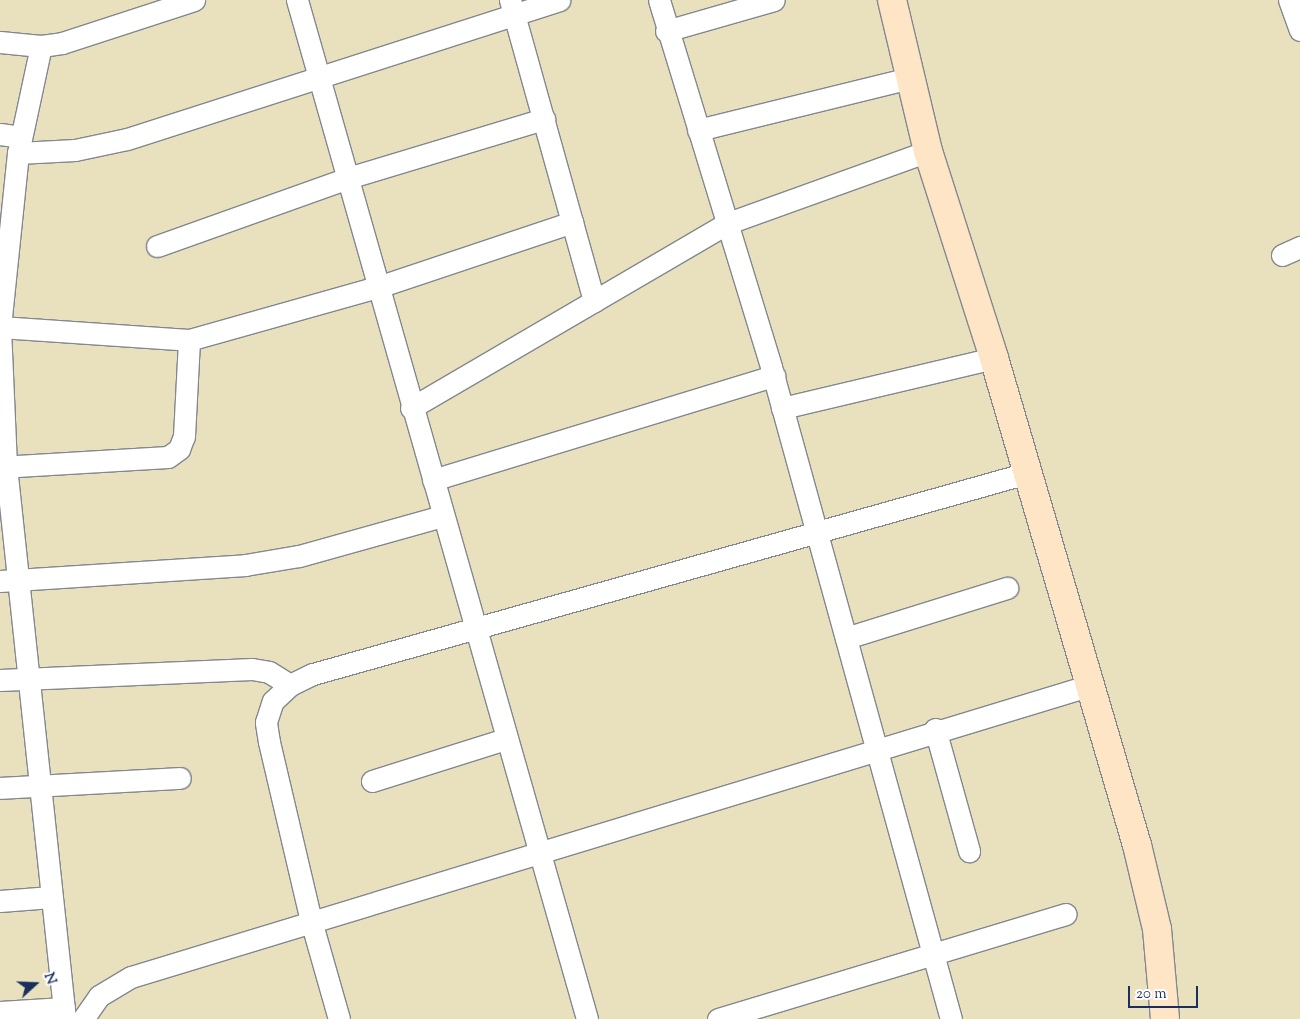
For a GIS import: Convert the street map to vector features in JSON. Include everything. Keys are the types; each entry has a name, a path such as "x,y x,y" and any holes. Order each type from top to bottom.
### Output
{"street":[{"path":"0,42 41,46 194,0"},
{"path":"297,0 411,408 586,1019"},
{"path":"0,134 19,145 75,150 126,139 512,7 559,0"},
{"path":"659,0 666,31 728,223 774,376 951,1019"},
{"path":"666,31 770,0"},
{"path":"892,0 909,78 928,151 994,358 1091,685 1157,929 1165,1019"},
{"path":"1289,0 1300,30"},
{"path":"512,7 594,301"},
{"path":"0,1012 64,1014 26,678 10,581 3,467 0,327 19,145 41,46"},
{"path":"698,130 909,78"},
{"path":"157,246 348,178 544,119"},
{"path":"411,408 728,223 928,151"},
{"path":"0,327 189,340 378,287 572,222"},
{"path":"3,467 168,457 179,448 184,436 189,340"},
{"path":"782,408 994,358"},
{"path":"433,480 774,376"},
{"path":"339,1019 310,921 266,722 273,701 290,685 313,674 1027,473"},
{"path":"10,581 270,561 442,516"},
{"path":"846,638 1007,588"},
{"path":"0,680 252,669 269,672 290,685"},
{"path":"82,1019 99,996 132,977 876,747 1091,685"},
{"path":"935,730 969,851"},
{"path":"372,781 505,738"},
{"path":"0,788 180,778"},
{"path":"0,901 51,897"},
{"path":"718,1019 1064,914"}]}
